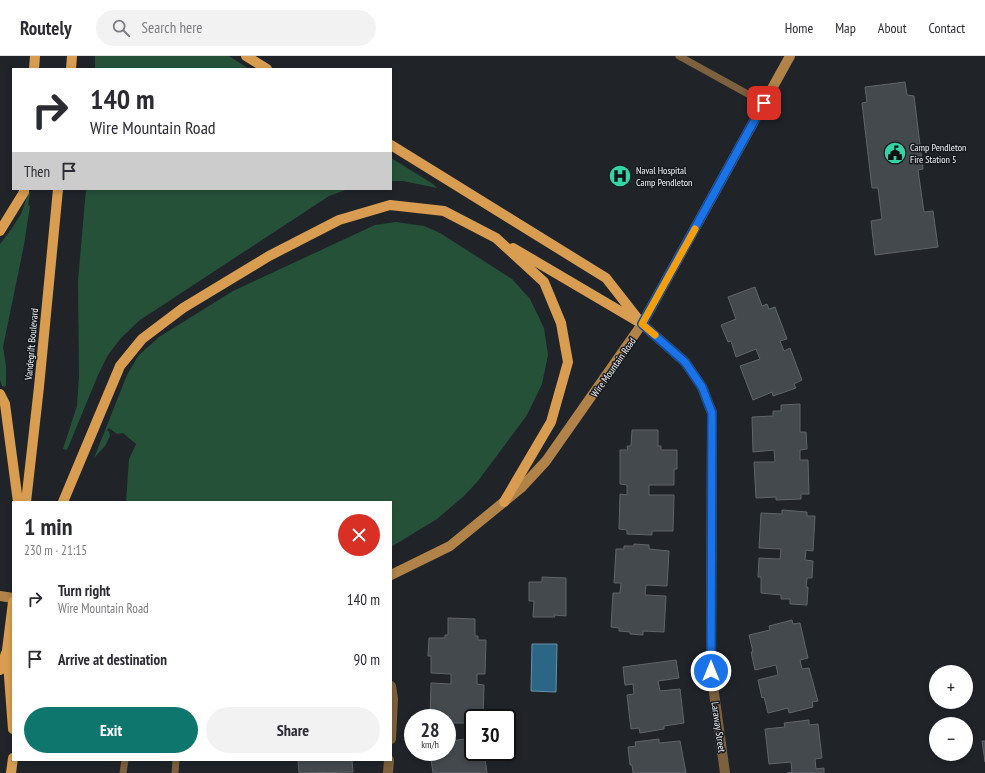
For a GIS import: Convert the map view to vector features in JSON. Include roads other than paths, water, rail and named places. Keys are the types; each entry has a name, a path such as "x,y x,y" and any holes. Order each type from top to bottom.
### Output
{"main road":[{"path":"34,68 35,56"},
{"path":"71,68 72,56"},
{"path":"246,56 265,68"},
{"name":"Wire Mountain Road","path":"392,575 450,546 522,488 546,461 642,324 790,56"},
{"path":"392,146 606,278 642,324"},
{"path":"0,232 24,190"},
{"name":"Vandegrift Boulevard","path":"26,501 39,387 58,190"},
{"path":"63,501 120,366 142,339 190,304 269,256 339,220 390,205 444,211 496,238 642,324"},
{"path":"496,238 544,282 561,323 568,362 551,422 504,502"},
{"path":"0,394 4,404 18,501"},
{"path":"0,596 12,598"},
{"path":"12,610 7,650 12,716"},
{"path":"0,670 12,638"},
{"path":"11,773 13,761"}],"street":[{"name":"Laraway Street","path":"642,324 685,362 702,387 712,413 711,671 725,773"},
{"path":"392,692 392,719"},
{"path":"388,773 389,761"}],"lane":[{"path":"679,56 764,103"},
{"path":"123,773 125,761"},
{"path":"174,773 176,761"}],"water":[{"path":"532,644 557,644 556,692 531,691"}],"place":[{"name":"Camp Pendleton Fire Station 5","path":"895,153"},
{"name":"Naval Hospital Camp Pendleton","path":"620,176"}]}
